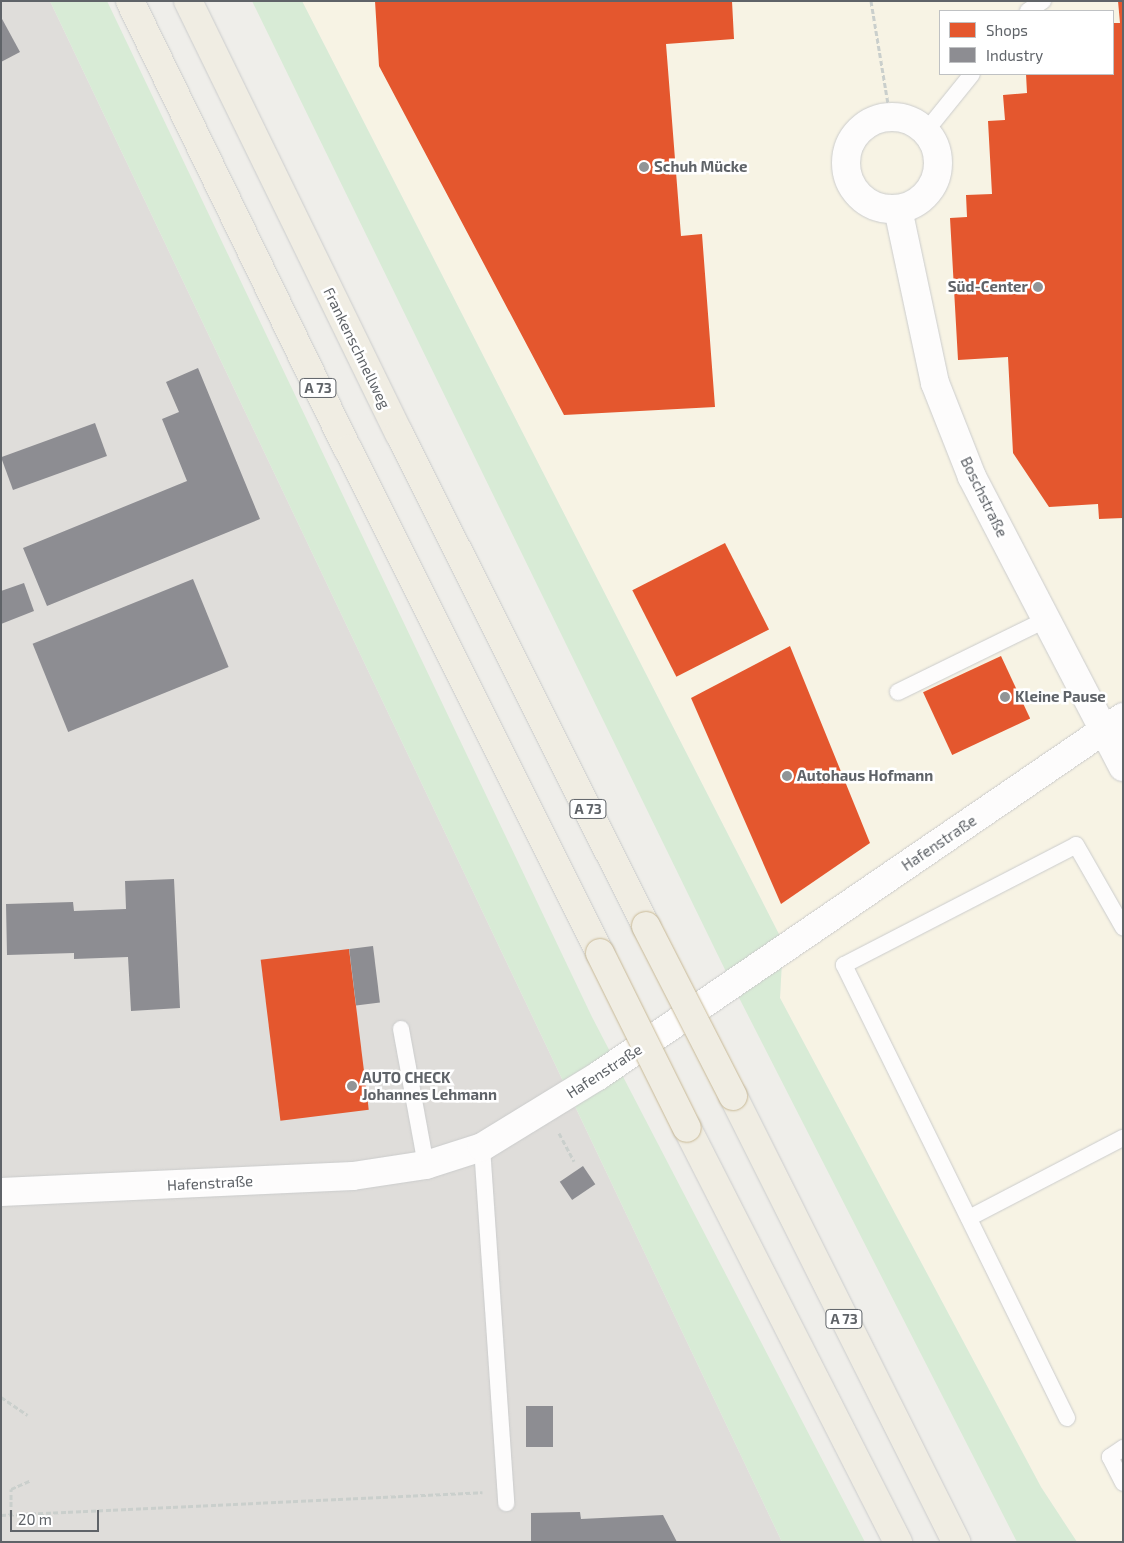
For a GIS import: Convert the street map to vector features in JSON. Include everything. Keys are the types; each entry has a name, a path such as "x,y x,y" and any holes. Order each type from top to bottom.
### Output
{"highway":[{"name":"A 73","path":"130,1 348,449 687,1128 898,1542"},
{"name":"Frankenschnellweg","path":"188,1 529,692 956,1542"}],"street":[{"path":"890,116 909,120 926,131 934,143 938,171 924,197 898,209 884,209 869,204 856,193 848,179 845,163 848,148 856,134 868,123 890,116"},
{"name":"Boschstraße","path":"898,209 934,383 972,477 1047,619 1113,723 1123,767"},
{"name":"Hafenstraße","path":"1,1192 354,1176 426,1165 482,1148 598,1076 1113,723"}],"lane":[{"path":"1030,10 1043,1"},
{"path":"926,131 971,75"},
{"path":"898,692 1047,619"},
{"path":"1067,1418 844,965 1076,845 1123,927"},
{"path":"401,1029 426,1165"},
{"path":"969,1218 1123,1138"},
{"path":"482,1148 505,1497"},
{"path":"1123,1448 1110,1457 1123,1483"}],"path":[{"path":"871,1 890,116"},
{"path":"1,1397 28,1415"},
{"path":"11,1514 11,1489 31,1480"},
{"path":"1,1515 505,1497"}],"shaded area":[{"path":"1,1 50,1 782,1542 1,1542"},
{"path":"302,1 1123,1 1123,1542 1077,1542 1041,1487 780,998 783,942"}],"green space":[{"path":"50,1 107,1 592,1017 865,1542 782,1542"},
{"path":"252,1 302,1 783,942 780,998 1041,1487 1077,1542 1017,1542 732,984"}],"building: Shops":[{"path":"375,1 732,1 734,39 666,44 681,236 702,234 715,407 564,415 379,66"},
{"name":"Süd-Center","path":"1118,1 1123,1 1123,518 1099,519 1098,504 1049,507 1013,453 1008,357 958,360 950,218 967,217 966,195 992,194 988,121 1005,120 1003,95 1027,93 1026,75 1114,75 1114,23 1120,23"},
{"path":"725,543 769,629 676,677 632,590"},
{"path":"790,646 870,843 781,904 691,698"},
{"path":"1001,656 1030,719 952,755 923,692"},
{"path":"349,949 369,1110 280,1121 261,960"}],"building: Industry":[{"path":"1,17 20,52 1,62"},
{"path":"198,368 260,519 47,606 23,548 187,481 162,419 179,412 166,382"},
{"path":"95,423 107,456 13,490 1,457"},
{"path":"193,579 229,667 68,732 33,644"},
{"path":"24,583 34,611 1,624 1,591"},
{"path":"174,879 180,1008 131,1011 128,957 74,959 74,953 7,955 6,904 73,902 74,911 126,909 125,881"},
{"path":"373,946 380,1003 356,1005 349,949"},
{"path":"583,1166 595,1184 572,1200 560,1182"},
{"path":"526,1406 553,1406 553,1447 526,1447"},
{"path":"580,1512 581,1519 663,1515 677,1542 531,1542 531,1513"}],"place":[{"name":"Schuh Mücke","path":"644,167"},
{"name":"Süd-Center","path":"1038,287"},
{"name":"Kleine Pause","path":"1005,697"},
{"name":"Autohaus Hofmann","path":"787,776"},
{"name":"AUTO CHECK Johannes Lehmann","path":"352,1086"}]}
